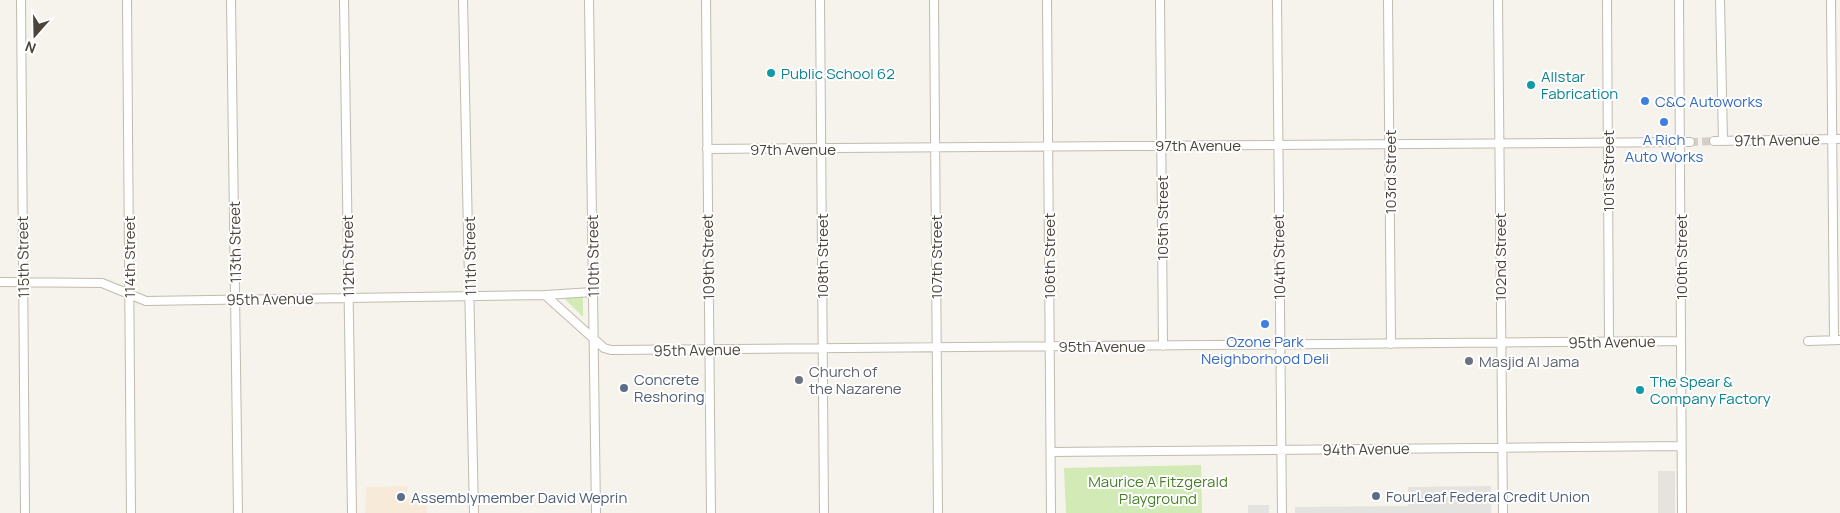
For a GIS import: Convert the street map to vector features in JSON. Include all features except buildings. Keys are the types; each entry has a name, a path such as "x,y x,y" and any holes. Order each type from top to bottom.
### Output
{"street":[{"name":"115th Street","path":"21,0 25,513"},
{"name":"114th Street","path":"127,0 131,513"},
{"name":"113th Street","path":"231,0 238,513"},
{"name":"112th Street","path":"344,0 352,513"},
{"name":"111th Street","path":"463,0 471,296 474,513"},
{"name":"110th Street","path":"589,0 596,513"},
{"name":"109th Street","path":"706,0 711,513"},
{"name":"108th Street","path":"820,0 824,513"},
{"name":"107th Street","path":"934,0 938,513"},
{"name":"106th Street","path":"1047,0 1051,513"},
{"name":"105th Street","path":"1160,0 1163,346"},
{"name":"104th Street","path":"1277,0 1282,513"},
{"name":"103rd Street","path":"1388,0 1391,344"},
{"name":"102nd Street","path":"1498,0 1503,513"},
{"name":"101st Street","path":"1607,0 1609,342"},
{"name":"100th Street","path":"1679,0 1682,513"},
{"path":"1720,0 1723,140"},
{"path":"1808,341 1837,340 1836,139 1831,4 1840,8"},
{"name":"97th Avenue","path":"1714,141 1836,139"},
{"name":"97th Avenue","path":"707,149 1690,142"},
{"name":"95th Avenue","path":"0,282 102,282 146,301 545,296 593,292"},
{"name":"95th Avenue","path":"545,296 594,340 604,348 611,350 1680,341"},
{"name":"94th Avenue","path":"1051,452 1681,446"}],"shaded area":[{"path":"1658,471 1675,471 1675,513 1658,513"},
{"path":"407,486 407,498 426,498 427,513 365,513 366,487"},
{"path":"1491,486 1491,513 1295,513 1295,507 1408,506 1408,487"},
{"path":"1248,505 1269,505 1269,513 1248,513"}],"green space":[{"path":"583,297 583,317 564,298"},
{"name":"Maurice A Fitzgerald Playground","path":"1201,465 1202,513 1066,513 1064,468"}],"tunnel":[{"path":"1690,142 1714,141"}],"place":[{"name":"Public School 62","path":"771,73"},
{"name":"Allstar Fabrication","path":"1531,85"},
{"name":"C&C Autoworks","path":"1645,101"},
{"name":"A Rich Auto Works","path":"1664,122"},
{"name":"Ozone Park Neighborhood Deli","path":"1265,324"},
{"name":"Masjid Al Jama","path":"1469,361"},
{"name":"Church of the Nazarene","path":"799,380"},
{"name":"Concrete Reshoring","path":"624,388"},
{"name":"The Spear & Company Factory","path":"1640,390"},
{"name":"FourLeaf Federal Credit Union","path":"1376,496"},
{"name":"Assemblymember David Weprin","path":"401,497"}]}
